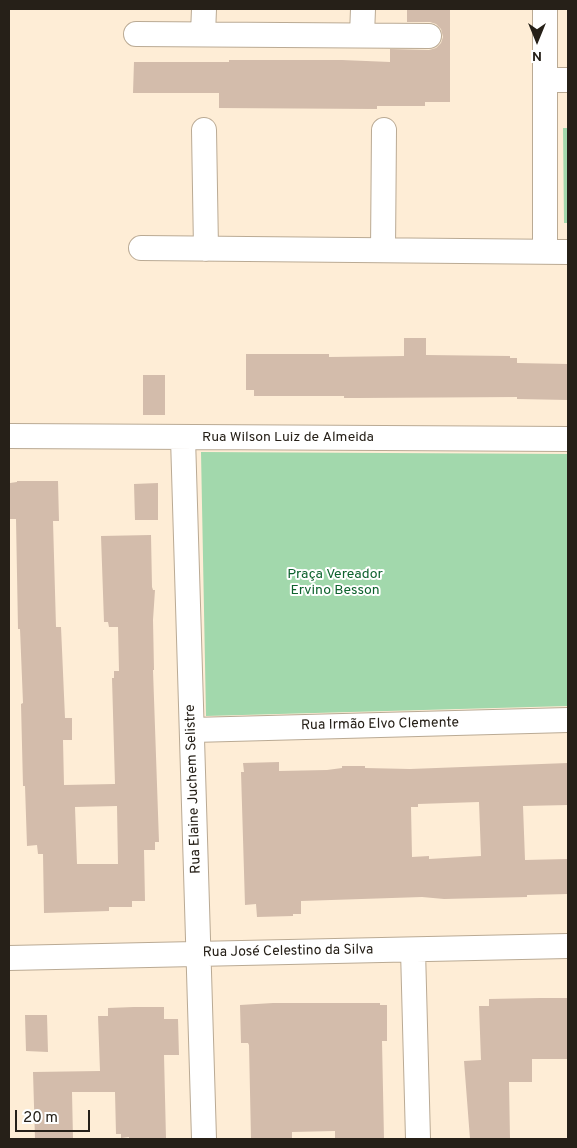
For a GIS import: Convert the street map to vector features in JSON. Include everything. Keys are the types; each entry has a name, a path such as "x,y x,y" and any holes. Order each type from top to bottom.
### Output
{"street":[{"path":"203,34 204,9"},
{"path":"362,35 363,9"},
{"path":"140,248 557,252 545,80 545,9"},
{"path":"136,34 429,36"},
{"path":"545,80 568,80"},
{"path":"204,130 206,249"},
{"path":"383,250 384,130"},
{"name":"Rua Wilson Luiz de Almeida","path":"9,436 568,439"},
{"name":"Rua Elaine Juchem Selistre","path":"183,438 204,1139"},
{"name":"Rua Irmão Elvo Clemente","path":"193,730 568,720"},
{"name":"Rua José Celestino da Silva","path":"9,958 568,946"},
{"path":"413,950 418,1139"}],"green space":[{"path":"563,128 568,128 568,223 564,223"},
{"name":"Praça Vereador Ervino Besson","path":"201,452 568,454 568,706 206,716"}],"building":[{"path":"407,9 450,9 450,102 425,102 425,106 377,106 377,109 219,108 219,93 133,93 134,62 342,60 390,62 390,49 429,50 436,48 441,43 443,37 441,29 436,24 430,22 407,22"},
{"path":"404,338 426,338 426,355 510,356 510,358 517,358 517,363 568,364 568,400 517,399 517,397 344,398 344,396 254,396 254,390 246,390 246,354 329,354 329,357 404,356"},
{"path":"143,375 165,375 165,415 143,415"},
{"path":"58,481 59,521 53,521 56,627 61,627 65,718 72,718 72,740 63,740 64,785 115,784 112,678 114,678 114,671 119,671 118,627 109,627 108,622 104,622 101,536 151,535 152,587 155,590 153,670 159,842 155,842 155,850 144,850 145,901 132,901 132,907 109,907 109,911 44,913 43,854 38,854 37,845 27,846 25,786 23,786 21,704 23,703 20,629 18,629 16,519 10,519 10,483","holes":["117,806 118,864 77,864 75,807"]},
{"path":"158,483 158,520 135,520 134,484"},
{"path":"279,762 279,771 327,770 342,768 342,766 410,769 568,763 568,805 523,806 525,860 568,859 568,894 527,895 527,897 444,899 422,897 301,901 301,914 257,917 256,904 245,905 241,772 244,772 243,763","holes":["479,802 481,856 429,859 429,856 412,857 411,807 418,807 418,804"]},
{"path":"568,998 568,1059 532,1059 532,1082 509,1082 510,1139 470,1139 464,1061 481,1060 479,1006 489,1006 489,999"},
{"path":"273,1003 380,1003 380,1005 387,1005 387,1041 382,1041 384,1139 335,1139 335,1131 292,1132 292,1139 251,1139 249,1045 248,1043 241,1043 240,1005"},
{"path":"164,1007 164,1019 178,1019 179,1055 164,1055 166,1139 129,1139 129,1137 121,1138 121,1134 116,1134 115,1092 72,1092 73,1139 35,1139 33,1072 100,1071 98,1016 108,1016 108,1008"},
{"path":"25,1015 47,1015 48,1052 26,1051"}]}
